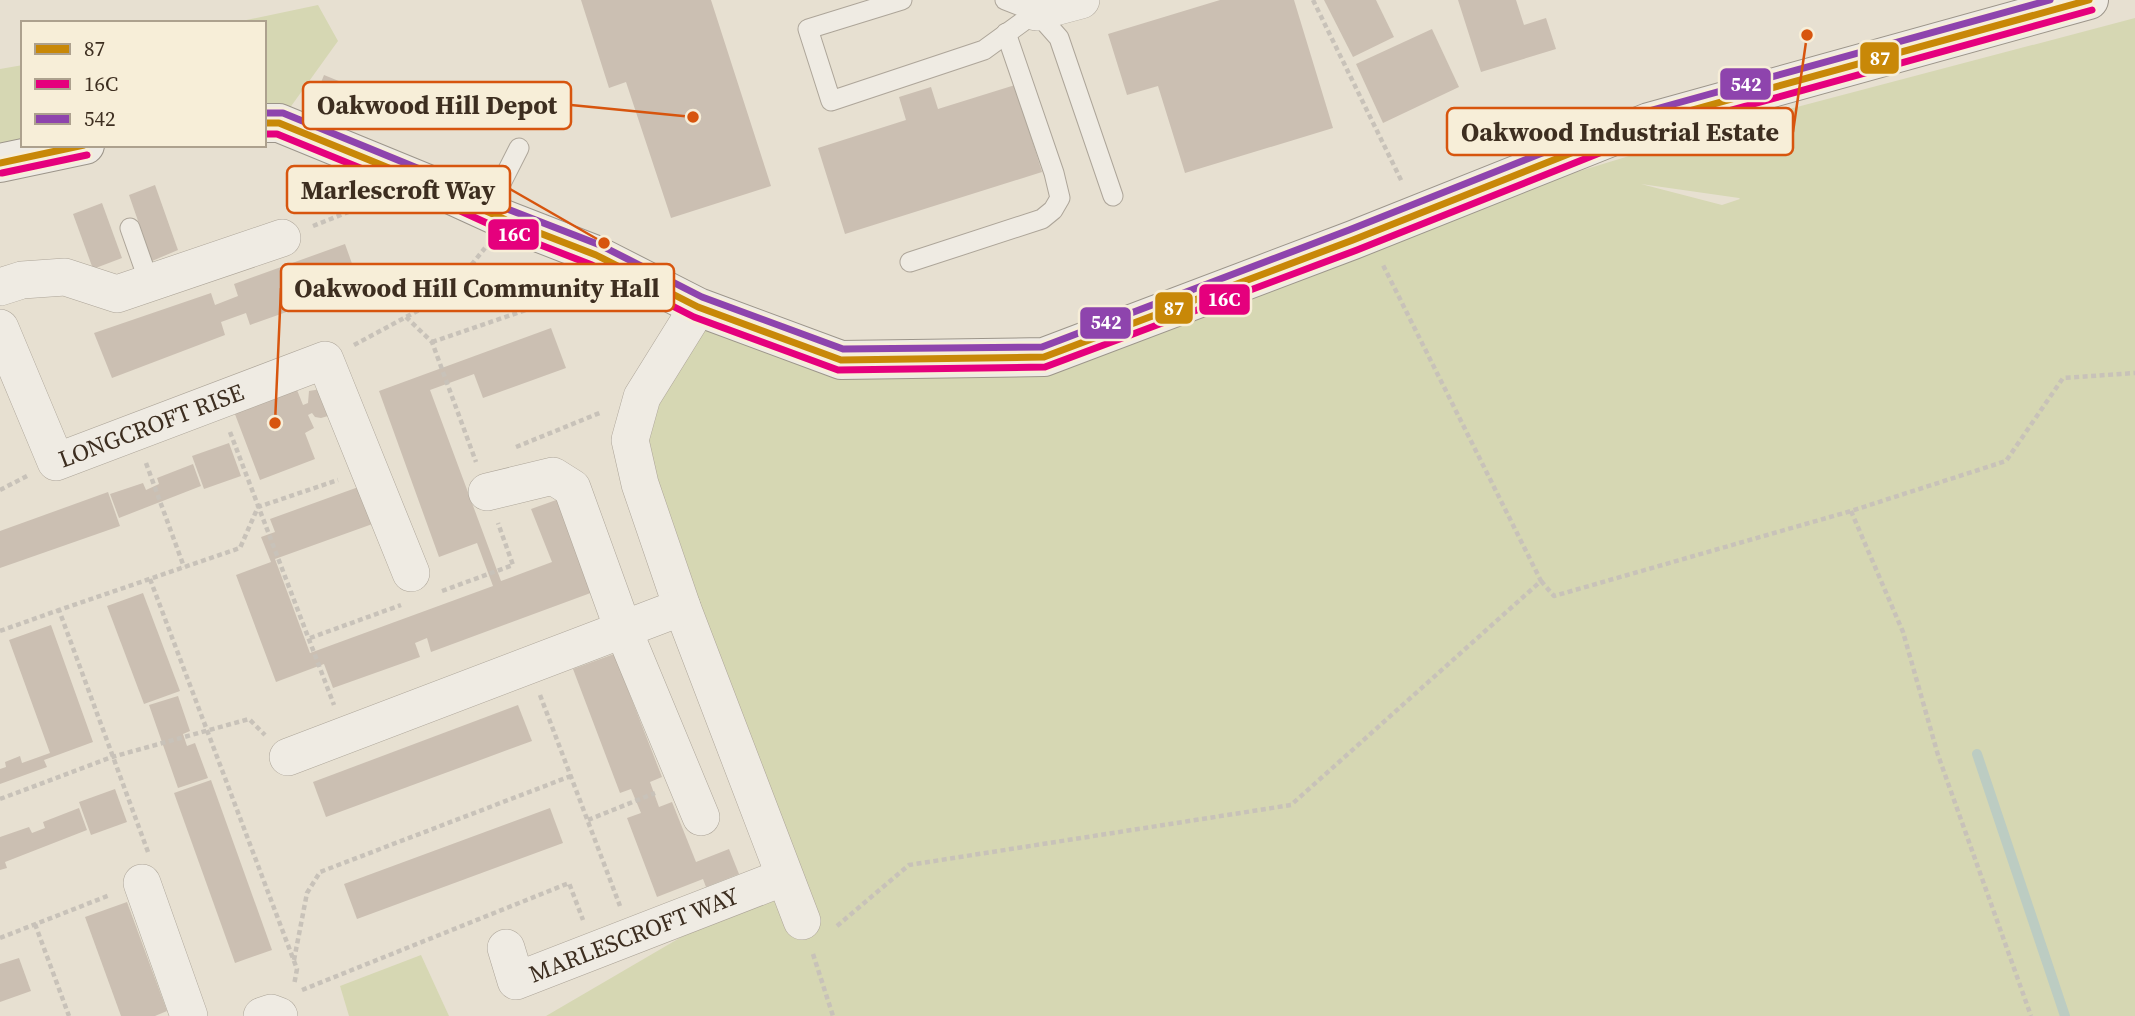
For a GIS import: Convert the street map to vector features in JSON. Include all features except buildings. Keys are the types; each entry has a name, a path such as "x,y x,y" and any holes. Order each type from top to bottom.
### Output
{"street":[{"path":"1020,6 1081,0"},
{"path":"266,123 279,123 596,255 698,307 841,360 1044,357 1418,215 1649,122 2089,0"},
{"path":"0,163 76,147"},
{"path":"0,287 22,280 65,277 117,294 282,238"},
{"path":"698,307 642,397 630,440 640,484 682,607 802,921"},
{"name":"LONGCROFT RISE","path":"0,328 55,462 325,360"},
{"path":"325,360 411,573"},
{"path":"484,471 553,476 572,488 623,629 701,817"},
{"path":"288,757 682,607"},
{"name":"MARLESCROFT WAY","path":"515,979 784,877"},
{"path":"142,883 189,1016"},
{"path":"262,1016 271,1013 279,1016"}],"lane":[{"path":"902,0 808,29 831,101 984,50 1006,33 1020,6 1059,38 1113,197"},
{"path":"910,262 1042,219 1053,210 1060,198 1006,33"},
{"path":"497,216 519,148"},
{"path":"130,228 149,282"}],"path":[{"path":"1313,0 1418,215"},
{"path":"282,238 423,183"},
{"path":"325,360 447,295 497,216"},
{"path":"1368,234 1541,581 1554,596 1851,510 2006,461 2063,379 2135,373"},
{"path":"432,342 564,297"},
{"path":"406,317 432,342 484,471"},
{"path":"514,447 642,397"},
{"path":"218,400 345,736"},
{"path":"135,432 184,567"},
{"path":"0,631 240,548 258,507 369,469"},
{"path":"1851,510 1903,632 1938,755 2031,1016"},
{"path":"150,579 294,960 297,969 292,994 569,883 594,951"},
{"path":"802,921 833,929 909,865 1291,805 1541,581"},
{"path":"0,938 158,878 58,610"},
{"path":"528,665 632,936"},
{"path":"0,799 112,757 249,719 288,757"},
{"path":"294,960 307,893 320,872 571,776"},
{"path":"588,820 663,790"},
{"path":"802,921 833,1016"},
{"path":"35,924 69,1016"}],"green space":[{"path":"318,5 338,41 279,123 266,123 266,21 242,21"},
{"path":"2135,18 2135,1016 546,1016 784,877 630,440 698,307 841,360 1044,357 1353,240 1744,121","holes":["1641,184 1739,198 1722,205"]},
{"path":"21,65 21,147 0,163 0,69"},
{"path":"421,955 449,1016 349,1016 340,986"}],"waterway":[{"path":"1977,754 2065,1016"}],"transit line":[{"name":"542","path":"266,113 283,113 427,172 510,210 600,245 702,297 843,349 1042,347 1349,230 1645,112 2050,0"},
{"name":"87","path":"266,123 279,123 423,182 506,220 596,255 698,307 841,360 1044,357 1353,240 1649,122 2089,0"},
{"name":"16C","path":"266,134 277,134 419,192 502,230 592,265 694,317 838,370 1045,367 1357,250 1652,132 2092,10"},
{"name":"87","path":"0,163 75,147"},
{"name":"16C","path":"2,173 87,155"}],"place":[{"name":"Oakwood Industrial Estate","path":"1807,35"},
{"name":"Oakwood Hill Depot","path":"693,117"},
{"name":"Marlescroft Way","path":"604,243"},
{"name":"Oakwood Hill Community Hall","path":"275,423"}]}
